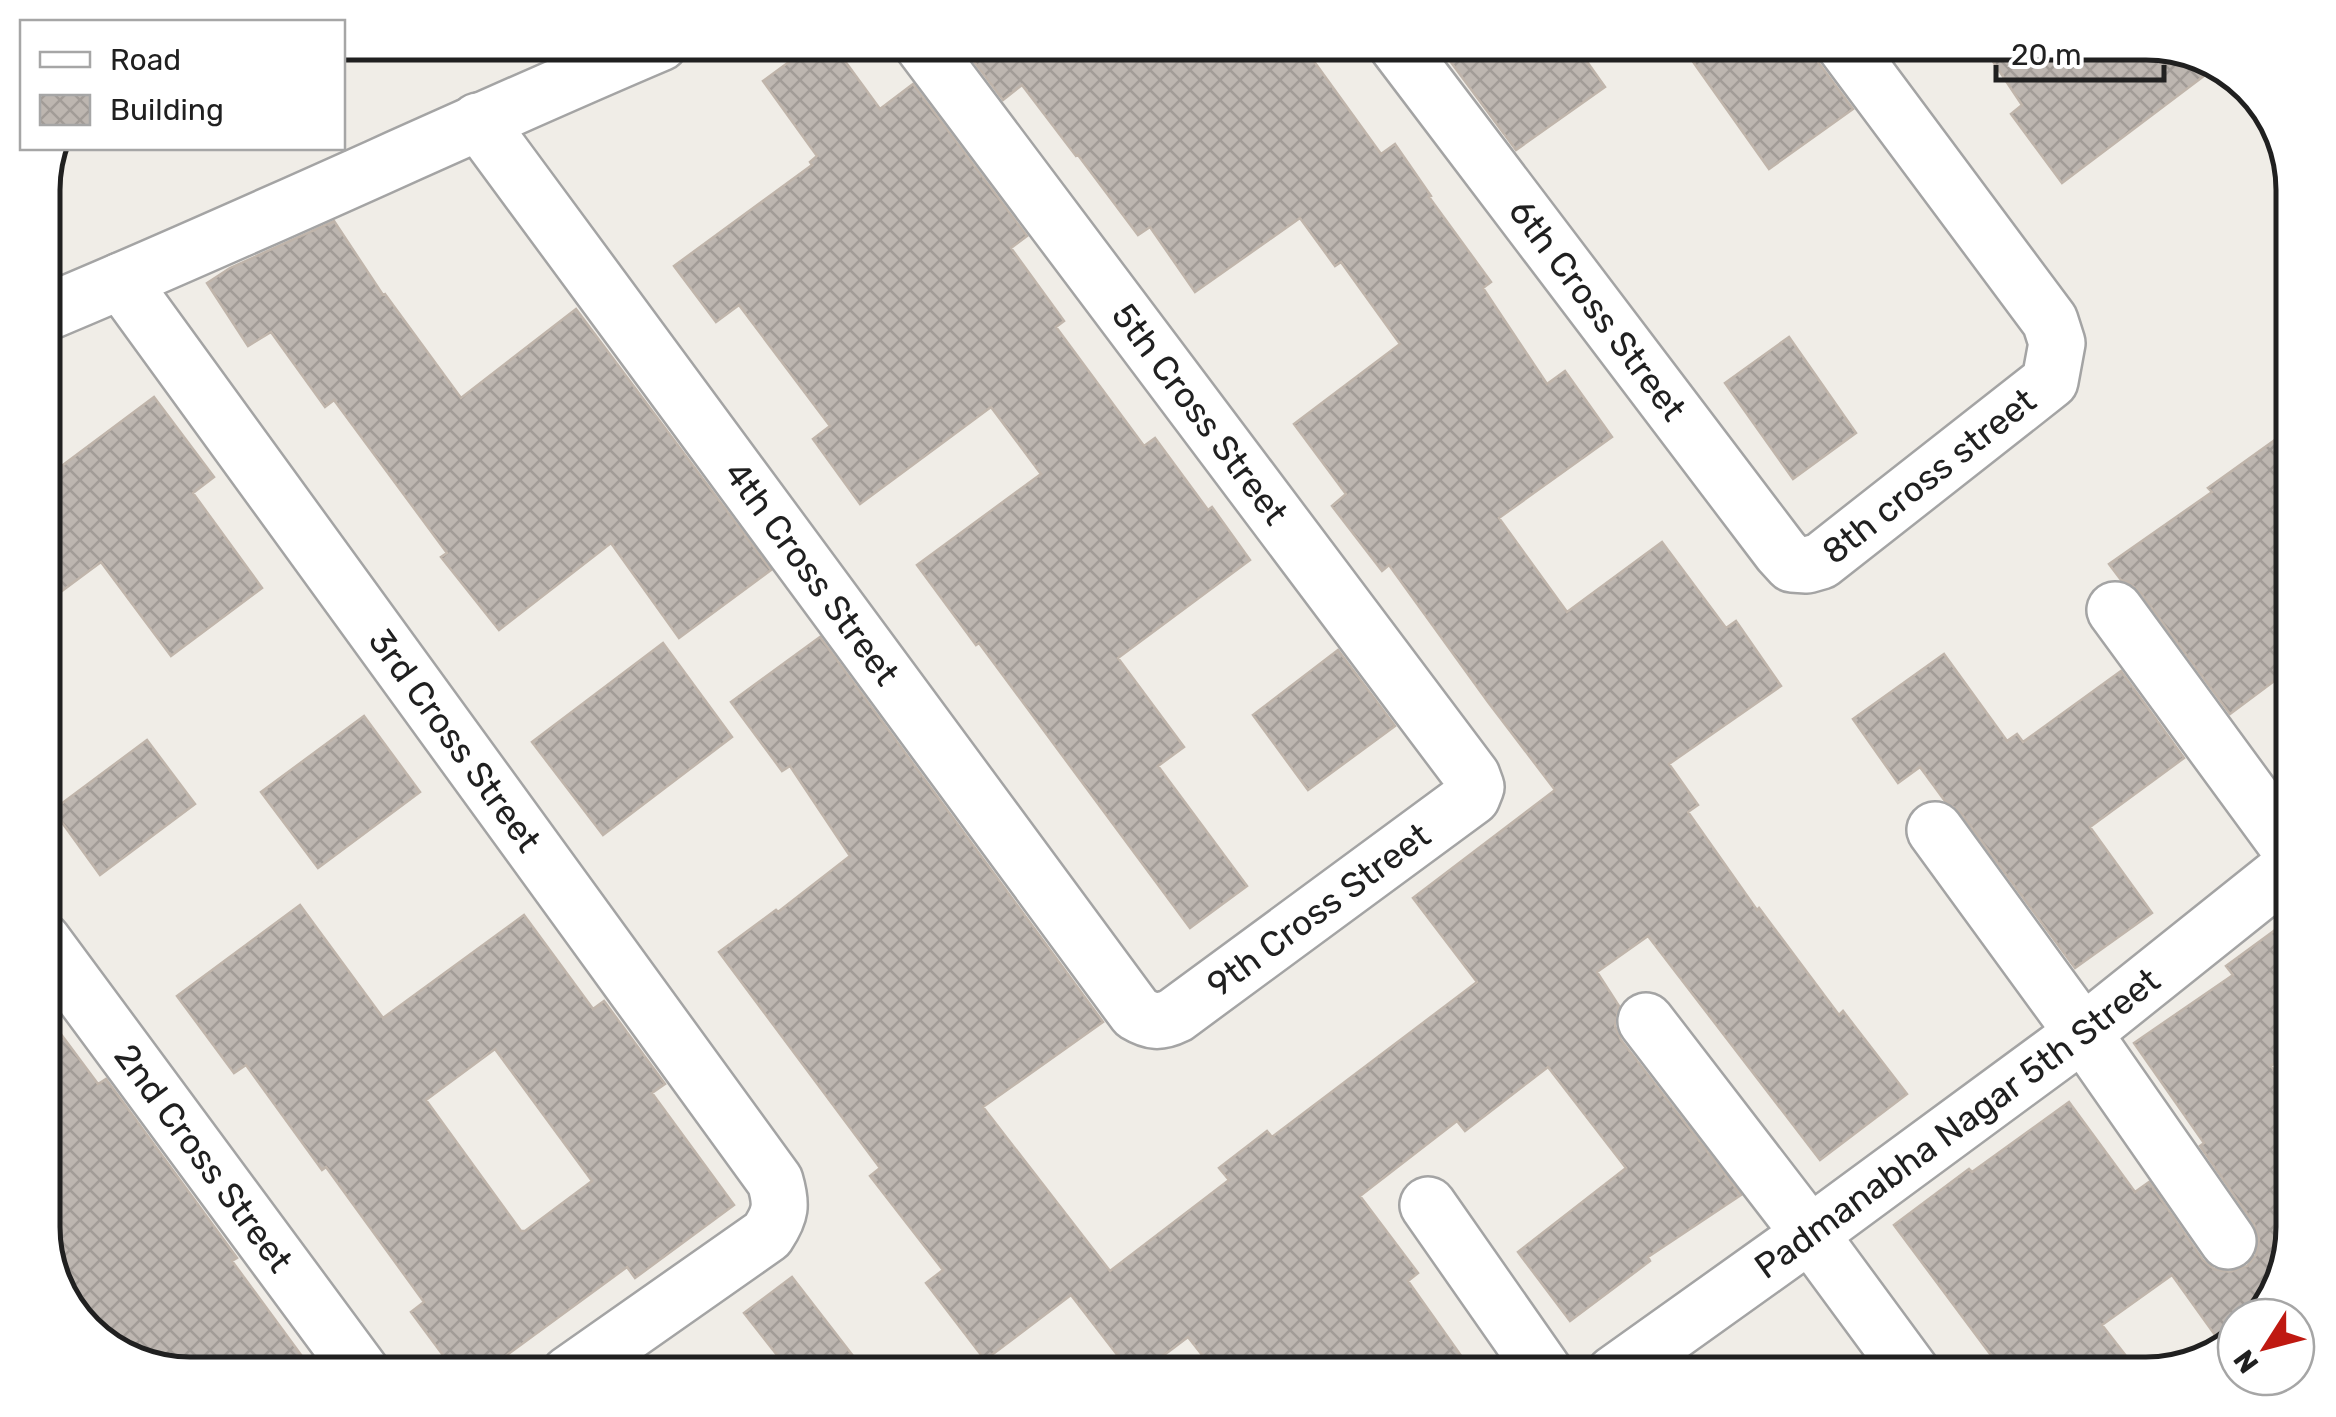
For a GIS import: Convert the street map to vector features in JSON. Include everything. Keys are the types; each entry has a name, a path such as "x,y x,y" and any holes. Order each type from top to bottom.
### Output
{"street":[{"path":"60,307 619,60"},
{"name":"5th Cross Street","path":"935,60 1472,776 1476,787"},
{"name":"6th Cross Street","path":"1408,60 1781,552 1792,564 1807,565"},
{"name":"8th cross street","path":"1807,565 1820,561 2050,381 2056,342 2050,322 1856,60"},
{"name":"4th Cross Street","path":"478,121 1136,1012 1150,1021"},
{"name":"3rd Cross Street","path":"122,282 775,1181 780,1201 778,1219 767,1235 594,1357"},
{"path":"2115,610 2276,829"},
{"name":"9th Cross Street","path":"1150,1021 1164,1021 1176,1015 1472,798 1476,787"},
{"path":"1935,830 2083,1032 2228,1241"},
{"name":"Padmanabha Nagar 5th Street","path":"1638,1357 2083,1032 2276,880"},
{"name":"2nd Cross Street","path":"60,964 350,1357"},
{"path":"1646,1021 1900,1357"},
{"path":"1428,1205 1534,1357"}],"building":[{"path":"792,60 844,60 880,109 913,84 1027,236 1011,248 1064,321 1056,327 1144,446 1155,438 1250,560 1118,658 1184,747 1158,766 1247,886 1190,928 917,565 1041,474 991,407 860,504 813,439 830,426 739,305 716,322 674,266 812,165 810,162 817,156 763,81"},
{"path":"973,60 1313,60 1381,154 1395,144 1491,282 1483,288 1547,384 1565,371 1612,437 1499,518 1567,612 1662,542 1726,628 1736,621 1781,686 1669,764 1698,805 1688,812 1757,910 1907,1094 1820,1160 1648,936 1597,972 1619,1006 1615,1026 1621,1040 1741,1195 1648,1257 1650,1261 1570,1321 1518,1252 1626,1168 1548,1067 1465,1131 1457,1121 1360,1196 1418,1273 1408,1281 1462,1357 1204,1357 1188,1337 1162,1357 1119,1357 1071,1295 989,1357 983,1357 926,1283 943,1270 870,1176 880,1168 719,952 850,856 790,766 782,771 731,702 820,637 1103,1022 983,1107 1110,1271 1229,1180 1219,1168 1267,1131 1272,1137 1477,982 1413,898 1555,790 1389,565 1382,571 1332,506 1346,494 1294,424 1400,344 1341,262 1335,266 1300,218 1195,292 1150,227 1138,235 1022,85 1003,100"},
{"path":"1449,60 1586,60 1605,87 1516,150"},
{"path":"1692,60 1817,60 1853,109 1769,169"},
{"path":"1992,60 2163,61 2206,75 2062,183 2011,114 2022,105"},
{"path":"334,221 383,295 461,398 576,309 771,570 679,638 611,543 499,630 441,557 447,553 334,400 325,407 271,332 248,346 207,283 230,268"},
{"path":"1789,337 1856,433 1793,479 1725,383"},
{"path":"154,397 214,477 193,493 262,588 171,656 101,562 60,592 60,467"},
{"path":"2276,439 2276,680 2230,714 2140,592 2121,580 2109,564 2212,492 2208,488"},
{"path":"663,643 732,737 603,835 532,742"},
{"path":"1338,650 1395,726 1308,790 1253,715"},
{"path":"1944,654 2007,741 2017,734 2023,742 2121,671 2184,758 2090,827 2152,913 2075,968 1960,812 1945,801 1920,767 1898,783 1853,719"},
{"path":"364,716 420,792 318,868 261,792"},
{"path":"147,740 195,804 100,875 60,820 60,805"},
{"path":"300,905 383,1018 524,915 593,1009 604,1001 665,1084 652,1093 734,1205 635,1278 627,1267 504,1357 444,1357 411,1312 424,1302 326,1167 322,1170 246,1065 234,1073 177,996","holes":["495,1049 592,1181 521,1231 426,1100"]},
{"path":"2276,929 2276,1062 2271,1066 2276,1073 2276,1227 2272,1261 2259,1292 2255,1297 2216,1297 2216,1336 2172,1275 2102,1325 2127,1357 1992,1357 1894,1225 2069,1102 2135,1192 2149,1182 2203,1260 2214,1269 2230,1272 2247,1266 2256,1255 2259,1239 2254,1224 2200,1146 2204,1143 2134,1043 2233,975 2226,966"},
{"path":"60,1033 98,1084 106,1079 237,1258 232,1261 303,1357 190,1357 156,1353 125,1340 92,1313 73,1285 60,1236"},
{"path":"792,1277 854,1357 779,1357 744,1313"}]}
